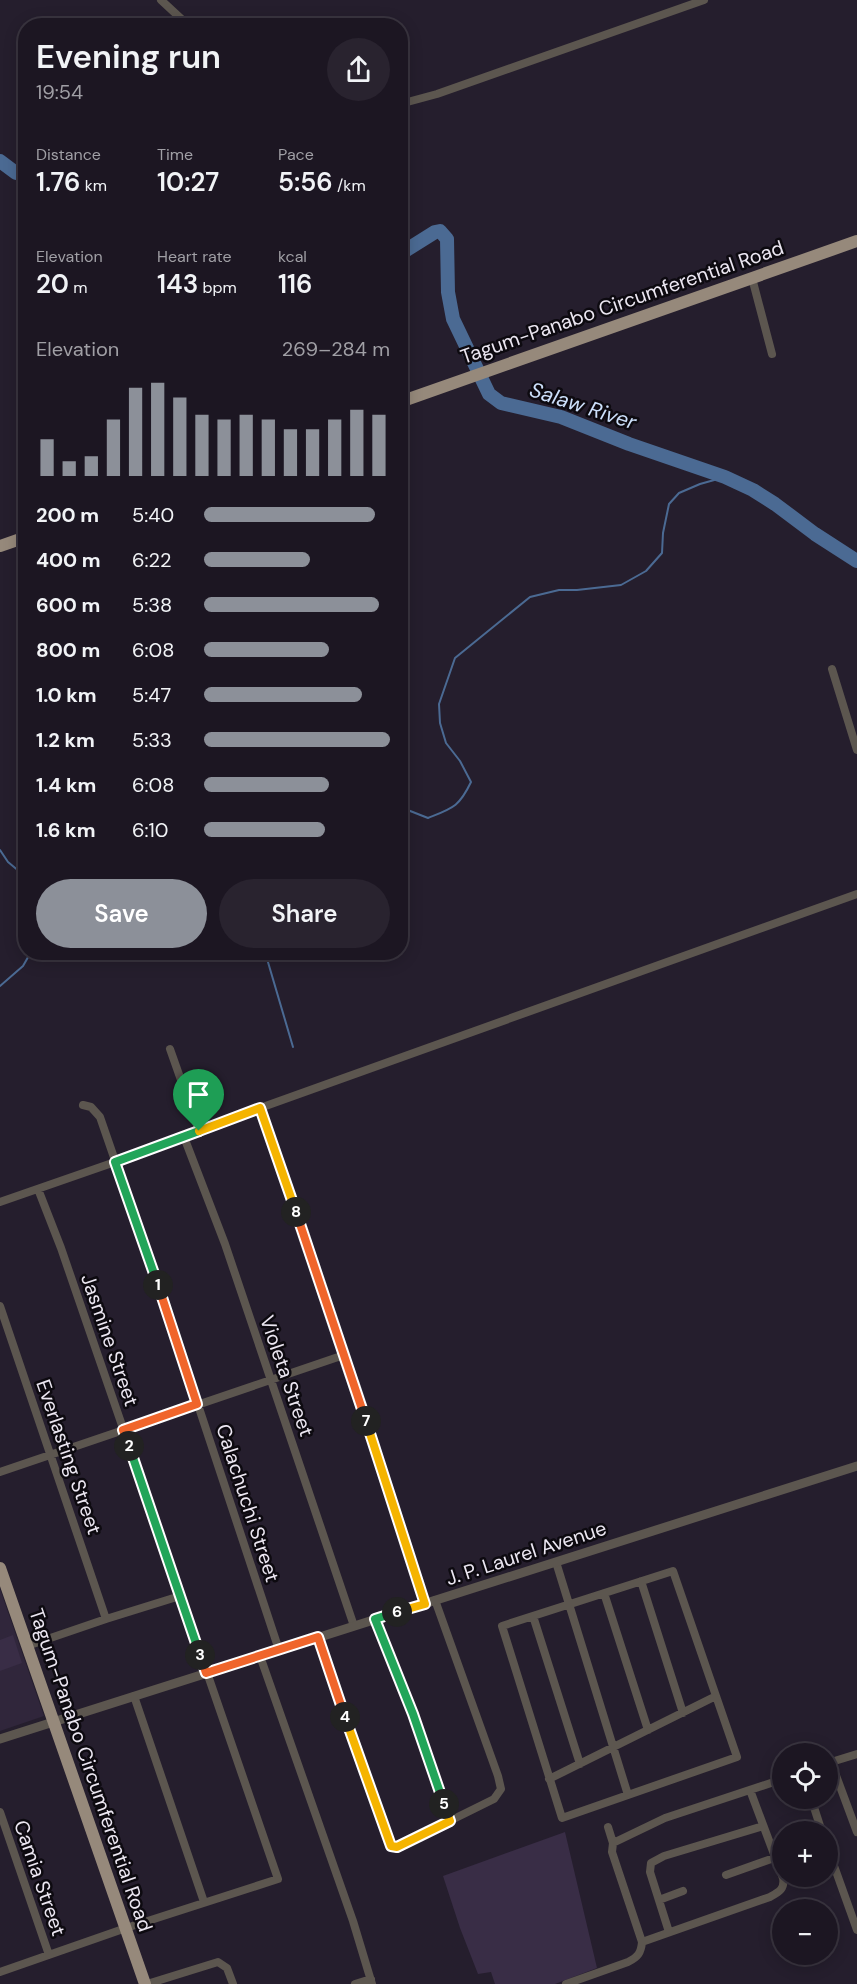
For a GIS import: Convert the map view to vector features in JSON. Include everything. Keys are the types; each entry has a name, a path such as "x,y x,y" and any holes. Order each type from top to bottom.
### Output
{"main road":[{"name":"Tagum-Panabo Circumferential Road","path":"408,399 857,241"},
{"path":"0,546 18,540"},
{"name":"Tagum-Panabo Circumferential Road","path":"0,1570 146,1984"}],"street":[{"path":"161,0 180,18"},
{"path":"408,102 448,90 704,0"},
{"path":"752,278 772,354"},
{"path":"832,669 857,750"},
{"path":"0,1202 857,894"},
{"path":"170,1049 199,1131"},
{"name":"Calachuchi Street","path":"82,1105 91,1107 100,1118 279,1650"},
{"path":"260,1108 425,1604"},
{"name":"Violeta Street","path":"184,1137 225,1244 354,1626"},
{"name":"Jasmine Street","path":"38,1189 61,1248 278,1879 204,1902"},
{"name":"Everlasting Street","path":"0,1306 106,1619"},
{"path":"0,1472 270,1378 344,1355"},
{"name":"J. P. Laurel Avenue","path":"0,1739 857,1466"},
{"path":"556,1562 628,1795"},
{"path":"673,1571 737,1757 562,1818 502,1626 569,1605 673,1571"},
{"path":"641,1581 683,1713"},
{"path":"604,1593 648,1730"},
{"path":"27,1646 180,1596"},
{"path":"318,1637 391,1846 397,1847 494,1799 501,1789 435,1600"},
{"path":"533,1616 580,1764"},
{"path":"375,1619 413,1714 450,1821"},
{"path":"260,1656 372,1981 355,1984"},
{"path":"0,1972 204,1902 134,1696"},
{"path":"549,1779 716,1696"},
{"path":"838,1760 857,1754"},
{"path":"613,1843 665,1818 772,1783"},
{"path":"838,1783 857,1832"},
{"path":"750,1790 772,1852"},
{"name":"Camia Street","path":"0,1812 49,1955"},
{"path":"669,1932 650,1872 651,1863 763,1826"},
{"path":"566,1984 636,1958 640,1954 642,1942 612,1852 613,1843 608,1827"},
{"path":"726,1875 772,1859"},
{"path":"838,1877 857,1930"},
{"path":"642,1942 778,1893 782,1887"},
{"path":"659,1900 683,1892"},
{"path":"146,1984 218,1962 227,1968 233,1984"}],"shaded area":[{"path":"0,1589 44,1716 0,1731"},
{"path":"13,1635 22,1663 0,1671 0,1640"},
{"path":"565,1832 597,1968 555,1984 495,1984 491,1972 478,1974 443,1876"}],"waterway":[{"name":"Salaw River","path":"0,161 18,173"},
{"name":"Salaw River","path":"408,249 435,232 440,231 447,239 448,292 453,319 489,394 501,403 561,417 629,444 725,477 753,490 857,561"},
{"path":"408,810 428,818 444,812 459,802 471,782 460,761 446,743 440,723 439,704 455,658 530,597 559,590 621,585 646,571 662,553 663,533 669,504 679,493 725,477"},
{"path":"0,850 8,862 18,870"},
{"path":"0,986 23,966 26,960"},
{"path":"267,960 293,1047"}],"route":[{"path":"260,1108 425,1604 375,1619 413,1714 450,1821 397,1847 392,1847 389,1843 318,1637 206,1673 123,1430 197,1404 115,1162 199,1131 260,1108"}]}
